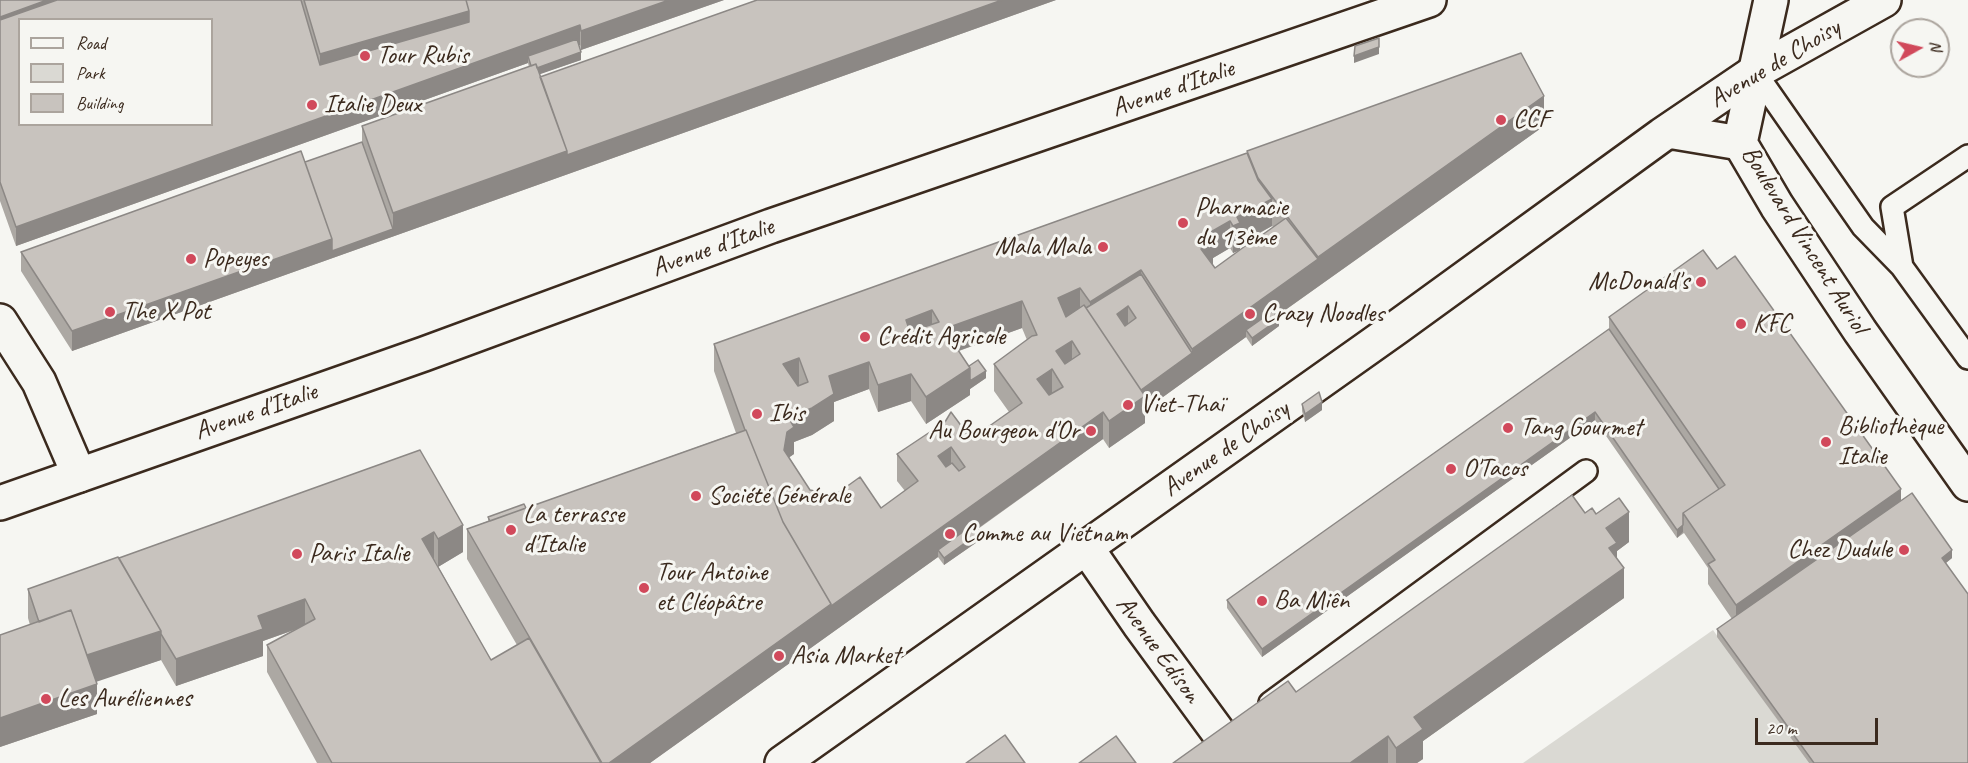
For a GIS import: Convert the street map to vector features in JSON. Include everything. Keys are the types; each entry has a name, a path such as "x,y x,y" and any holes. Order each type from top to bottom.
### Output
{"main road":[{"name":"Avenue d'Italie","path":"0,502 424,354 771,226 1429,0"},
{"path":"1755,72 1771,0"},
{"name":"Avenue de Choisy","path":"782,763 1396,328 1668,131 1755,72 1884,0"},
{"name":"Boulevard Vincent Auriol","path":"1755,72 1740,143 1778,206 1860,331 1968,484"},
{"name":"Avenue de Choisy","path":"1668,131 1740,143"},
{"path":"0,321 39,382 79,475"},
{"name":"Avenue Edison","path":"1086,547 1139,624 1231,735"}],"lane":[{"name":"Boulevard Vincent Auriol","path":"1755,72 1863,227 1902,267 1968,358"},
{"path":"1902,267 1892,207 1968,156"},
{"path":"1231,735 1586,471"}],"green space":[{"path":"1713,630 1809,763 1523,763"}],"building":[{"path":"0,0 47,0 0,17"},
{"name":"Italie Deux","path":"57,0 301,0 320,65 469,22 466,0 669,0 581,31 580,25 16,227 0,182 0,20"},
{"path":"304,0 466,0 469,11 320,54"},
{"path":"757,0 1002,0 567,155 540,77"},
{"path":"1379,38 1379,47 1354,56 1355,46"},
{"path":"577,39 581,52 537,68 536,64 531,66 528,56"},
{"path":"1521,53 1544,96 1318,257 1258,178 1247,151"},
{"path":"536,64 567,151 393,213 362,126"},
{"path":"362,142 393,229 332,251 332,239 305,162"},
{"path":"301,151 332,239 72,331 21,252"},
{"path":"1247,153 1258,180 1272,199 1237,217 1240,223 1233,226 1230,221 1209,233 1213,242 1201,249 1215,268 1248,244 1245,240 1252,235 1255,240 1286,218 1318,259 1192,349 1141,270 1090,302 1080,288 1058,298 1066,317 1084,305 1145,396 1109,421 1103,412 831,606 783,522 745,430 714,344","holes":["1022,301 1037,335 1032,336 994,364 1022,403 971,439 951,412 945,422 897,454 918,481 881,508 860,477 835,495 810,490 784,450 787,432 794,427 791,422 792,416 812,408 834,394 829,376 869,362 878,385 911,374 926,397 970,368 944,329","932,310 939,322 918,329 908,326 906,320","1072,341 1080,354 1065,364 1056,351","799,358 808,382 798,386 783,364","1052,369 1063,387 1049,395 1037,379","951,447 965,467 959,471 952,463 946,467 938,456"]},
{"path":"1703,250 1717,269 1735,256 1901,489 1736,605 1708,564 1715,560 1683,513 1725,485 1609,317"},
{"path":"1141,274 1192,353 1141,390 1086,308","holes":["1128,306 1136,318 1125,326 1117,314"]},
{"path":"1273,311 1279,319 1252,338 1246,330"},
{"path":"1609,329 1719,489 1683,513 1683,525 1677,530 1595,412 1262,649 1227,600"},
{"path":"978,360 986,371 970,381 969,366"},
{"path":"1319,392 1322,402 1305,414 1302,404"},
{"name":"Tour Antoine et Cléopâtre","path":"746,430 783,522 831,604 609,763 602,763 467,529"},
{"path":"420,450 463,525 438,539 434,532 422,539 491,660 529,638 601,763 332,763 267,645 315,619 305,599 258,616 263,629 176,659 119,558"},
{"path":"1912,493 1952,550 1942,558 1968,594 1968,763 1814,763 1717,629"},
{"path":"1572,495 1585,513 1592,508 1596,514 1619,498 1629,512 1606,528 1617,543 1609,548 1624,568 1414,717 1423,729 1396,748 1388,736 1350,763 1173,763 1288,681 1296,692"},
{"path":"524,504 526,508 490,521 488,517"},
{"path":"974,524 980,532 944,558 938,550"},
{"path":"118,557 161,631 87,655 71,610 39,622 28,589"},
{"name":"Les Auréliennes","path":"71,610 97,684 0,718 0,635"},
{"path":"1005,735 1025,763 966,763"},
{"path":"1116,736 1136,763 1079,763"}],"place":[{"name":"Tour Rubis","path":"365,56"},
{"name":"Italie Deux","path":"312,105"},
{"name":"CCF","path":"1501,120"},
{"name":"Pharmacie du 13ème","path":"1183,223"},
{"name":"Mala Mala","path":"1103,247"},
{"name":"Popeyes","path":"191,259"},
{"name":"McDonald's","path":"1701,282"},
{"name":"The X Pot","path":"110,312"},
{"name":"Crazy Noodles","path":"1250,314"},
{"name":"KFC","path":"1741,324"},
{"name":"Crédit Agricole","path":"865,337"},
{"name":"Viet-Thaï","path":"1128,405"},
{"name":"Ibis","path":"757,414"},
{"name":"Tang Gourmet","path":"1508,428"},
{"name":"Au Bourgeon d'Or","path":"1091,431"},
{"name":"Bibliothèque Italie","path":"1826,442"},
{"name":"O'Tacos","path":"1451,469"},
{"name":"Société Générale","path":"696,496"},
{"name":"La terrasse d'Italie","path":"511,530"},
{"name":"Comme au Vietnam","path":"950,534"},
{"name":"Chez Dudule","path":"1904,550"},
{"name":"Paris Italie","path":"297,554"},
{"name":"Tour Antoine et Cléopâtre","path":"644,588"},
{"name":"Ba Miên","path":"1262,601"},
{"name":"Asia Market","path":"779,656"},
{"name":"Les Auréliennes","path":"46,699"}]}
